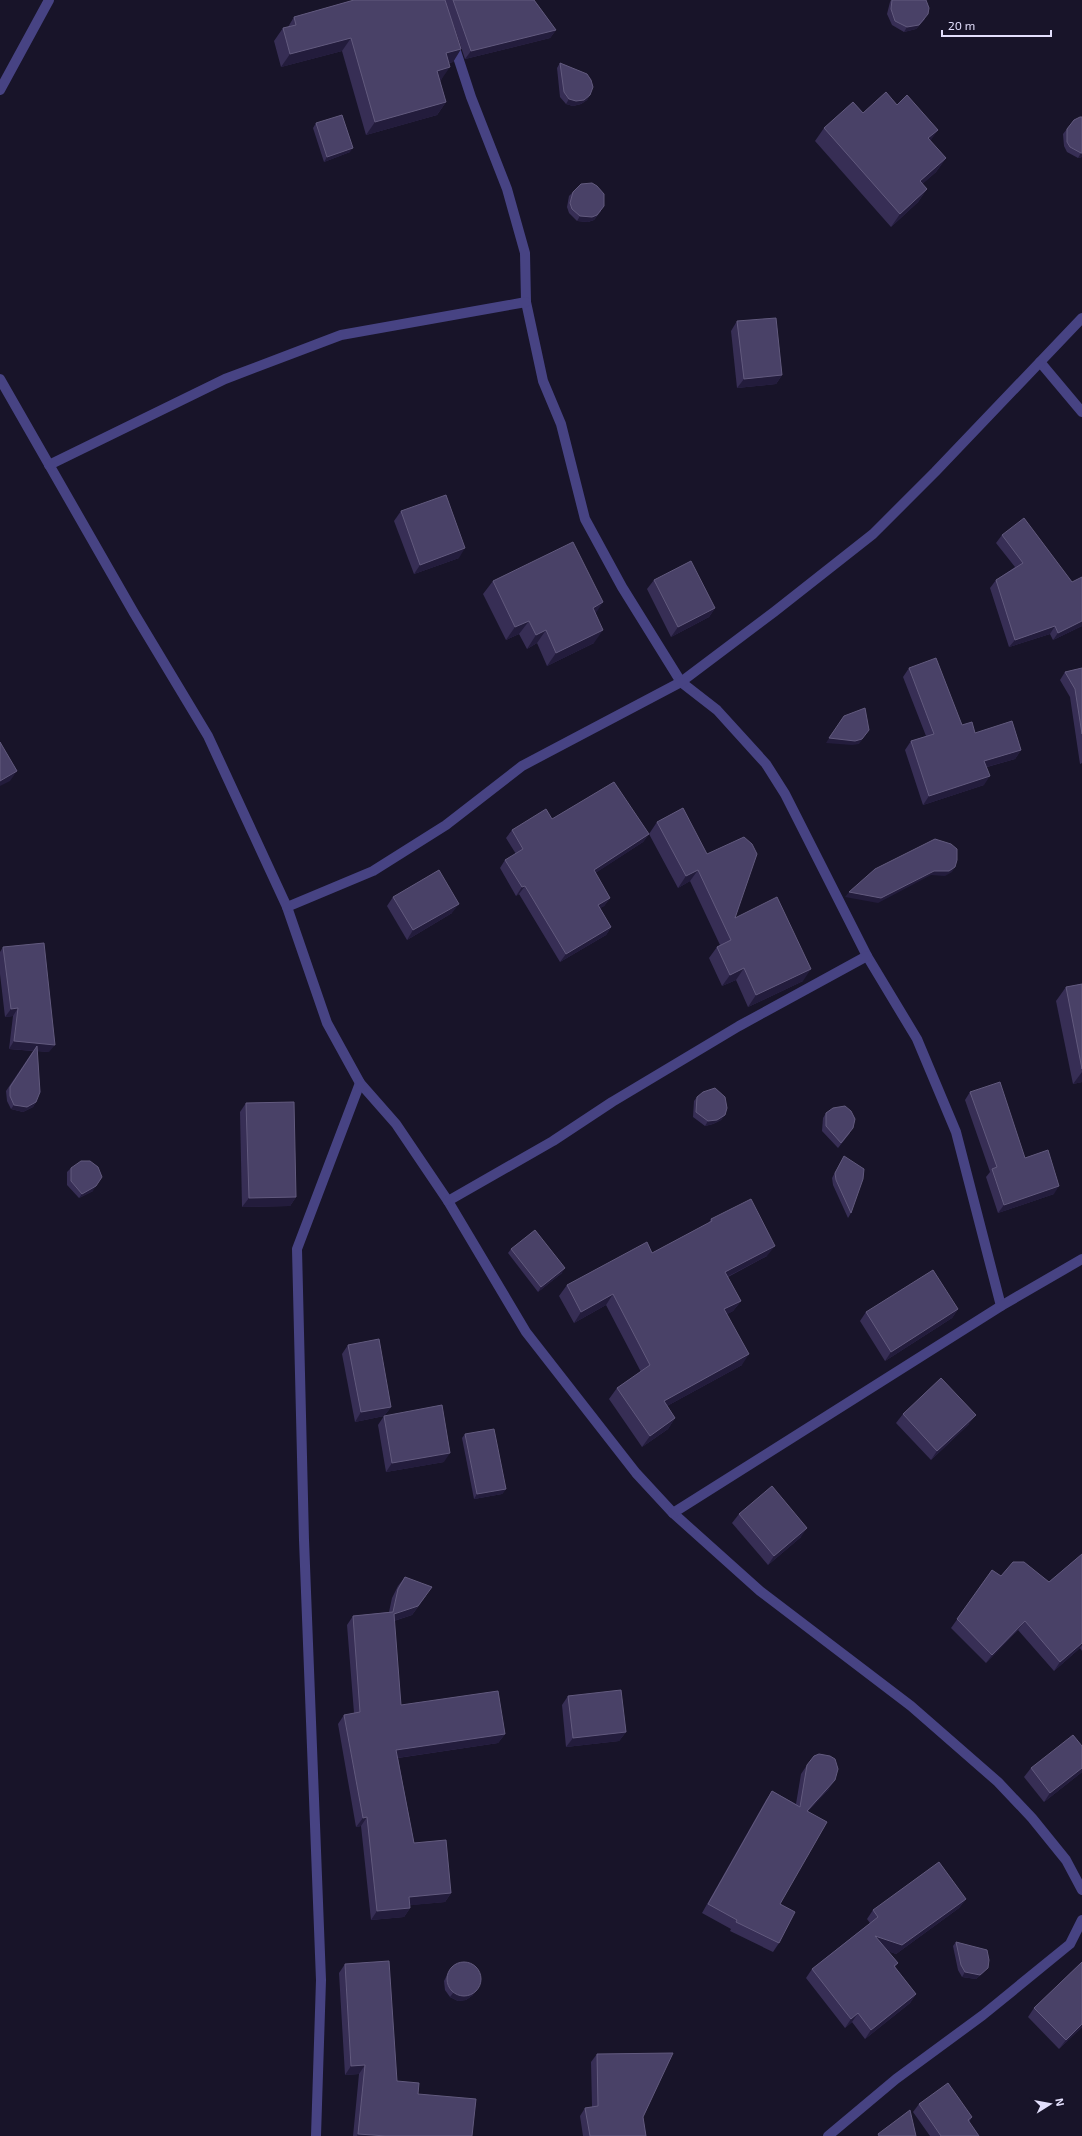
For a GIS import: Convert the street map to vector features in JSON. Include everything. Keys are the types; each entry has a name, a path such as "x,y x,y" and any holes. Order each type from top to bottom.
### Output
{"street":[{"path":"0,90 49,0"},
{"path":"449,30 471,97 507,189 525,253 526,302 543,381 561,424 584,519 622,587 681,682 717,710 766,764 785,794 802,826 867,956 917,1039 956,1132 1001,1306"},
{"path":"49,465 225,379 341,335 526,302"},
{"path":"287,907 373,871 446,825 522,766 681,682 774,612 873,534 935,472 1082,318"},
{"path":"1040,362 1082,412"},
{"path":"0,380 134,613 208,736 287,907 327,1023 360,1083 396,1124 448,1201 526,1332 636,1473 673,1513 760,1591 911,1706 998,1782 1032,1818 1066,1860 1082,1890"},
{"path":"448,1201 553,1141 612,1102 739,1026 867,956"},
{"path":"316,2136 321,1980 304,1540 297,1249 360,1083"},
{"path":"673,1513 1001,1306 1082,1259"},
{"path":"828,2136 896,2079 983,2015 1070,1944 1082,1920"}],"building":[{"path":"354,0 445,0 461,49 446,53 450,67 437,71 446,102 375,122 351,38 290,54 283,28 296,25 294,17"},
{"path":"453,0 534,0 556,30 471,51"},
{"path":"892,0 926,0 929,8 928,14 919,25 907,27 895,21 891,9"},
{"path":"560,63 587,74 591,80 593,87 590,95 584,100 576,101 569,99 564,92"},
{"path":"886,92 897,105 907,95 938,130 928,138 946,158 920,181 927,189 900,214 824,128 853,102 863,113"},
{"path":"342,115 353,148 327,157 316,123"},
{"path":"1082,117 1082,153 1070,147 1067,142 1067,129 1074,120"},
{"path":"592,183 604,194 604,206 597,215 592,217 580,216 572,209 570,203 573,192 581,184"},
{"path":"776,318 782,375 744,379 737,321"},
{"path":"446,495 465,548 420,565 401,511"},
{"path":"1024,518 1072,582 1082,577 1082,621 1058,633 1055,626 1015,640 996,580 1023,563 1002,535"},
{"path":"573,542 603,602 593,608 603,630 556,653 546,630 536,635 529,621 515,627 493,581"},
{"path":"691,561 715,608 678,627 654,580"},
{"path":"936,658 962,725 972,722 975,733 1012,721 1021,750 984,761 990,776 929,796 911,741 934,734 909,668"},
{"path":"1082,668 1082,734 1075,689 1065,672"},
{"path":"865,708 869,730 862,739 855,741 829,738 844,716"},
{"path":"0,742 17,771 0,781"},
{"path":"614,782 649,834 594,870 610,898 598,905 611,927 566,954 525,886 522,887 505,860 523,849 512,830 546,809 552,819"},
{"path":"683,808 707,854 744,837 752,844 757,854 735,918 777,897 811,969 756,995 744,968 730,975 717,947 731,940 698,870 686,876 657,822"},
{"path":"935,839 951,844 957,849 957,860 955,867 949,871 934,871 881,898 849,892 875,869"},
{"path":"439,870 459,904 413,930 393,897"},
{"path":"44,943 55,1045 14,1041 18,1008 11,1009 3,947"},
{"path":"1082,984 1082,1069 1066,987"},
{"path":"37,1046 40,1092 36,1102 27,1107 14,1105 10,1096 10,1087"},
{"path":"1000,1082 1025,1158 1048,1150 1059,1186 1004,1205 992,1169 997,1167 970,1092"},
{"path":"715,1088 725,1097 727,1108 725,1115 717,1120 708,1121 696,1112 697,1097 703,1092"},
{"path":"294,1102 296,1197 249,1198 246,1103"},
{"path":"845,1106 851,1111 855,1119 853,1128 841,1143 826,1126 826,1113 833,1108"},
{"path":"844,1156 864,1169 863,1179 851,1213 836,1180 835,1173"},
{"path":"81,1161 90,1161 98,1167 102,1177 96,1186 82,1194 71,1181 71,1168"},
{"path":"751,1199 775,1246 725,1272 741,1301 724,1309 749,1354 664,1401 675,1418 650,1436 617,1388 650,1365 613,1294 581,1312 567,1285 647,1242 652,1253 712,1221 711,1219"},
{"path":"535,1230 565,1268 541,1287 511,1249"},
{"path":"933,1270 958,1309 891,1352 866,1312"},
{"path":"379,1339 391,1407 361,1412 348,1345"},
{"path":"941,1378 976,1415 937,1451 903,1414"},
{"path":"442,1405 450,1453 392,1463 384,1416"},
{"path":"494,1429 506,1489 477,1494 465,1434"},
{"path":"772,1486 807,1528 774,1556 739,1514"},
{"path":"1082,1554 1082,1643 1060,1662 1025,1621 992,1655 957,1619 992,1570 1001,1576 1013,1562 1024,1562 1049,1582"},
{"path":"405,1577 432,1587 418,1606 394,1614 401,1705 498,1691 505,1734 396,1750 414,1843 446,1840 451,1893 409,1897 410,1908 377,1911 367,1817 363,1818 344,1715 360,1712 353,1616 393,1612 398,1589"},
{"path":"621,1690 626,1732 573,1738 568,1696"},
{"path":"1073,1735 1082,1746 1082,1768 1050,1793 1031,1768"},
{"path":"819,1754 830,1756 835,1759 838,1769 835,1780 807,1811 827,1822 780,1904 795,1912 779,1943 736,1922 737,1920 708,1904 772,1791 800,1807 807,1765 814,1756"},
{"path":"939,1862 966,1899 902,1945 875,1936 898,1963 894,1966 916,1994 871,2030 858,2013 851,2019 812,1969 878,1917 873,1910"},
{"path":"956,1942 987,1950 989,1960 988,1968 980,1975 965,1972 961,1965"},
{"path":"389,1961 397,2081 419,2083 418,2094 476,2099 472,2136 386,2136 358,2134 365,2065 351,2066 345,1964"},
{"path":"464,1962 476,1967 481,1979 476,1991 464,1996 452,1991 447,1979 452,1967"},
{"path":"1082,1962 1082,2024 1066,2040 1034,2008"},
{"path":"673,2053 643,2117 646,2136 590,2136 585,2108 598,2106 597,2054"},
{"path":"948,2083 972,2117 968,2120 979,2136 941,2136 919,2104"},
{"path":"910,2110 916,2136 879,2136 878,2134"}]}
